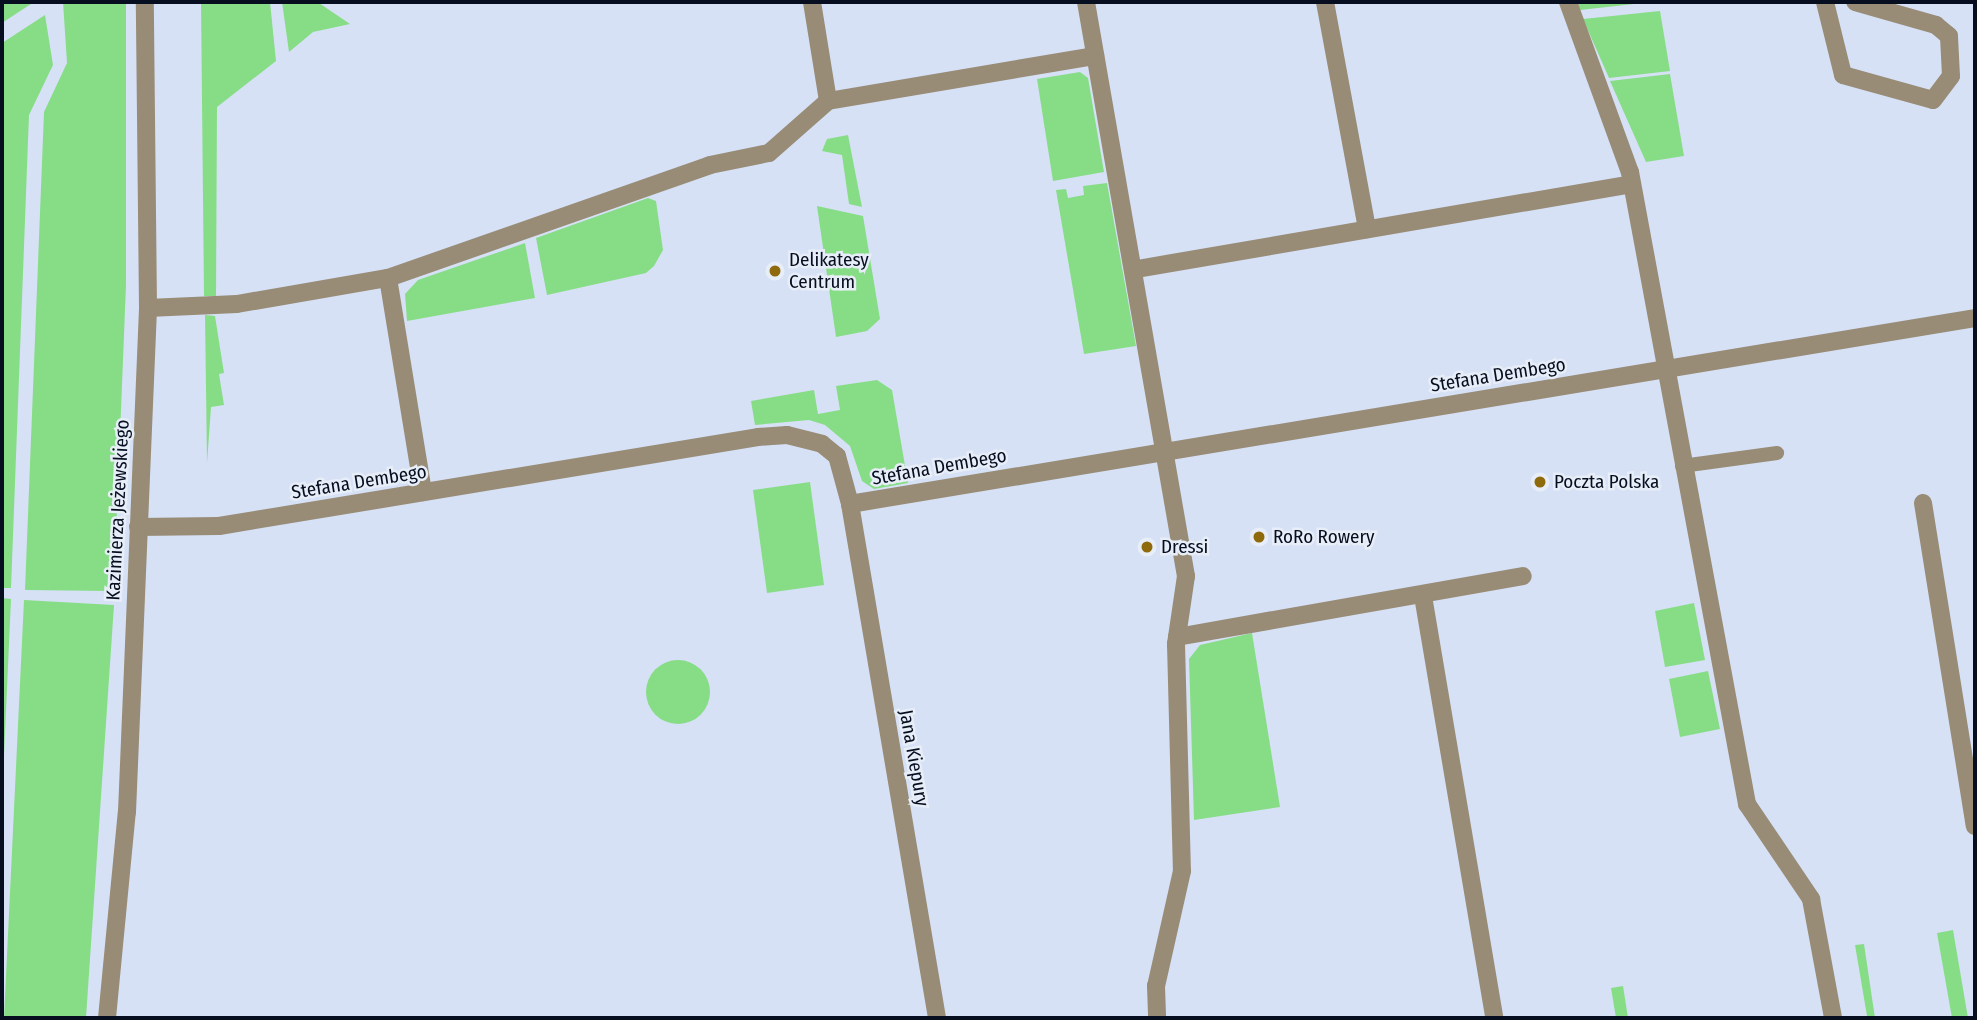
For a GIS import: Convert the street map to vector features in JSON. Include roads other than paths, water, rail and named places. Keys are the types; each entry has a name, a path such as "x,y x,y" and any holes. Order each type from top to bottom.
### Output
{"street":[{"name":"Kazimierza Jeżewskiego","path":"107,1018 127,812 148,308 145,2"},
{"path":"812,2 828,101"},
{"path":"1086,2 1137,269 1168,449 1186,576 1177,637 1182,870 1156,986 1157,1018"},
{"path":"1325,2 1367,229"},
{"path":"1568,2 1632,184 1663,369 1747,804 1811,899 1833,1018"},
{"path":"1825,2 1843,75 1933,100 1951,76 1950,36 1936,25 1855,2"},
{"path":"148,308 237,304 388,278 710,165 769,153 828,101 1095,56"},
{"path":"1137,269 1632,184"},
{"path":"388,278 423,492"},
{"name":"Stefana Dembego","path":"138,527 219,526 788,435 822,444 837,457 850,504 1168,449 1975,318"},
{"path":"1923,503 1975,826"},
{"name":"Jana Kiepury","path":"850,504 937,1018"},
{"path":"1177,637 1423,596 1523,576"},
{"path":"1423,596 1494,1018"}],"lane":[{"path":"1682,466 1777,453"}],"place":[{"name":"Delikatesy Centrum","path":"775,271"},
{"name":"Poczta Polska","path":"1540,482"},
{"name":"RoRo Rowery","path":"1259,537"},
{"name":"Dressi","path":"1147,547"}]}
